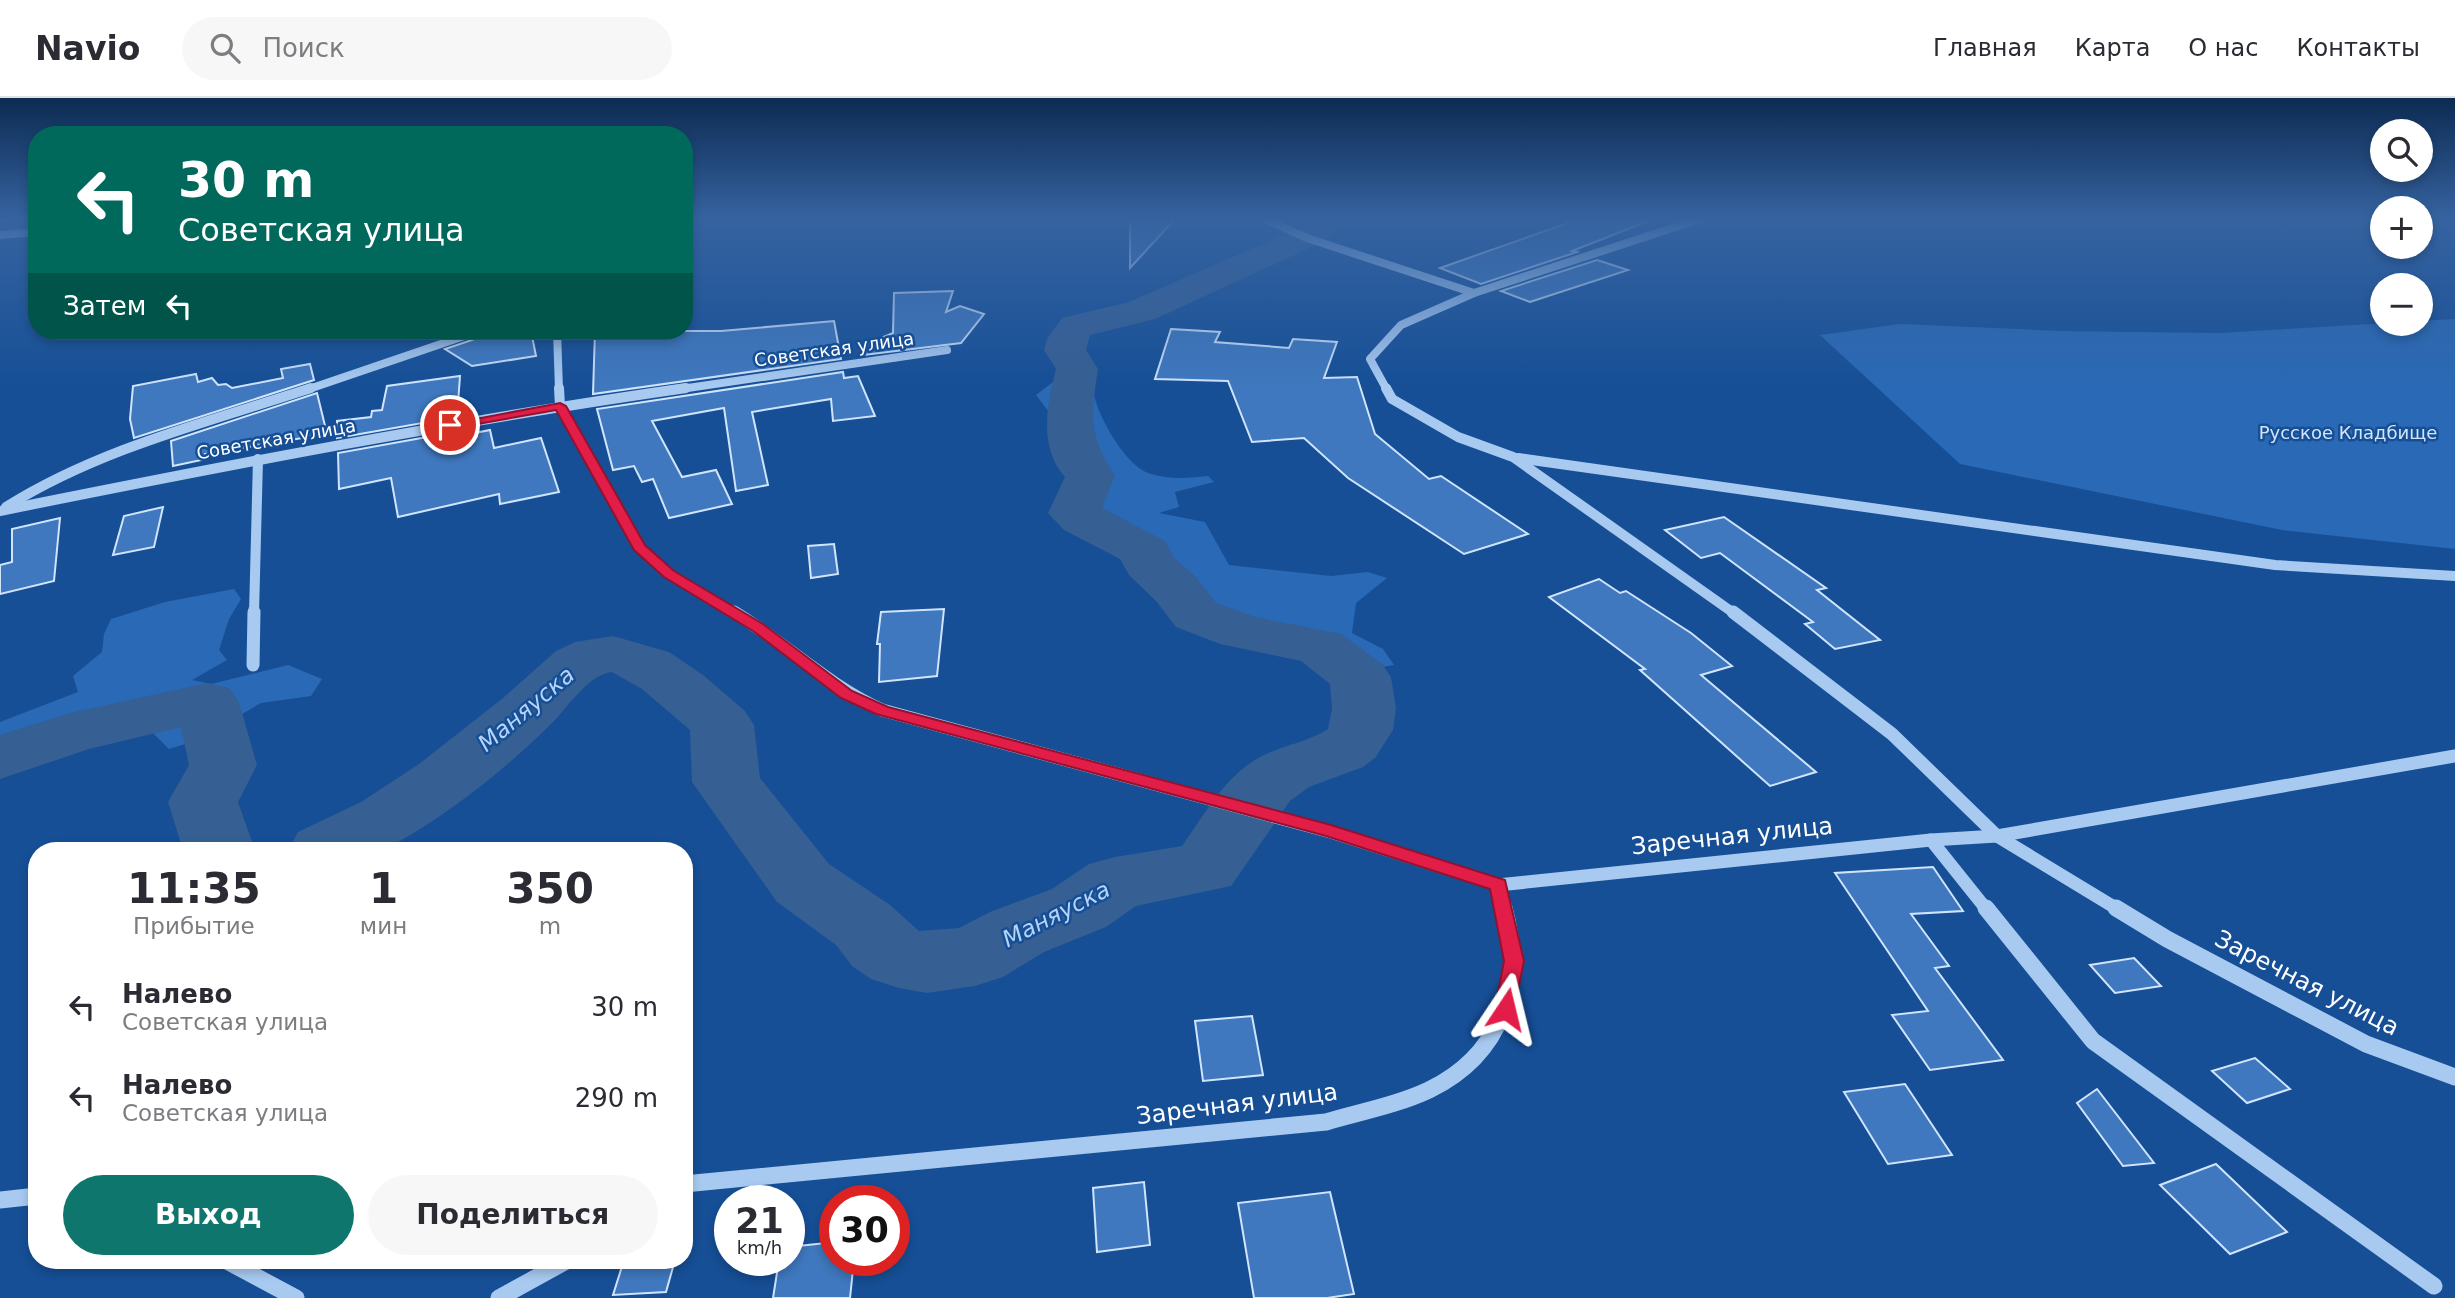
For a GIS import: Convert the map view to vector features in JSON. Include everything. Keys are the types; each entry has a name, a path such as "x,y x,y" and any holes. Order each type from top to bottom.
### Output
{"street":[{"path":"1416,274 1474,293"},
{"name":"Заречная улица","path":"1532,274 1474,293 1401,325 1370,359 1392,399 1458,437 1513,457 1786,650 1892,734 1997,836 2166,939 2366,1044 2455,1077"},
{"path":"0,511 41,485 100,459 452,340"},
{"path":"557,340 560,406 639,548 669,574 758,627 847,694 882,710 1331,832 1498,885"},
{"name":"Советская улица","path":"0,511 258,458 560,406 947,350"},
{"path":"1513,457 2275,565 2455,576"},
{"path":"253,665 258,458"},
{"path":"1997,836 2455,756"},
{"name":"Заречная улица","path":"693,1183 1326,1122 1389,1104 1443,1082 1483,1047 1506,1009 1514,961 1498,885 1931,839 1997,836"},
{"path":"1931,839 2093,1041 2434,1286"},
{"path":"0,1200 28,1197"},
{"path":"242,1269 296,1298"},
{"path":"499,1298 552,1269"}],"green space":[{"name":"Русское Кладбище","path":"2455,319 2455,549 2282,530 1960,464 1820,335 1900,324 2060,331 2219,333 2370,324 2370,336 2433,336 2433,320"},
{"path":"1094,367 1094,395 1098,408 1115,441 1131,461 1155,475 1178,478 1208,476 1214,482 1175,492 1179,507 1159,513 1205,522 1229,565 1331,576 1368,572 1387,578 1356,603 1352,633 1383,649 1394,665 1364,670 1351,669 1314,638 1232,621 1198,605 1087,519 1049,412 1036,395 1057,379"},
{"path":"234,589 241,599 229,619 219,650 227,660 192,680 211,684 288,665 322,679 311,696 261,703 230,721 217,734 169,749 154,734 159,712 111,722 17,765 0,763 0,722 78,692 73,676 102,652 104,634 111,619 165,602"}],"building":[{"path":"1455,274 1511,274 1481,284"},
{"path":"1554,274 1616,274 1530,302 1501,291"},
{"path":"953,291 946,312 960,306 984,314 961,343 864,355 862,346 893,333 894,293"},
{"path":"834,321 841,359 593,394 595,340 693,340 693,331"},
{"path":"1171,329 1220,332 1215,342 1289,348 1293,339 1337,342 1324,378 1357,377 1375,434 1429,479 1441,476 1528,534 1464,554 1348,478 1304,438 1252,442 1228,381 1155,379"},
{"path":"472,340 533,340 536,356 472,366 445,349"},
{"path":"310,364 314,380 134,438 130,419 133,386 196,374 198,382 212,378 218,385 226,384 232,388 283,378 281,369"},
{"path":"843,372 844,378 858,376 875,416 833,421 831,399 752,412 768,485 736,491 724,408 652,421 682,477 716,470 732,504 669,518 653,479 642,482 634,466 613,470 597,409"},
{"path":"460,376 457,417 337,438 337,421 371,417 372,411 382,410 387,386"},
{"path":"317,393 327,434 205,454 206,459 173,466 171,441"},
{"path":"490,430 494,448 541,438 559,492 500,504 499,494 398,517 391,478 339,489 338,453 455,432 455,437"},
{"path":"163,507 154,547 113,555 124,516"},
{"path":"1724,517 1826,588 1817,590 1880,640 1835,649 1805,624 1813,622 1720,553 1701,558 1665,530"},
{"path":"60,518 54,581 0,594 0,565 12,562 12,529"},
{"path":"834,544 838,574 811,578 808,546"},
{"path":"1599,579 1620,593 1626,591 1691,633 1732,666 1701,675 1816,772 1770,786 1640,670 1645,669 1549,597"},
{"path":"944,609 937,676 879,682 880,644 877,644 881,612"},
{"path":"1933,867 1963,911 1911,914 1949,966 1935,968 2003,1060 1930,1070 1892,1015 1928,1011 1835,873"},
{"path":"2134,958 2161,986 2115,993 2090,965"},
{"path":"1252,1016 1263,1075 1203,1081 1195,1021"},
{"path":"2255,1058 2290,1089 2247,1103 2212,1071"},
{"path":"1905,1084 1952,1155 1888,1164 1844,1092"},
{"path":"2097,1089 2154,1163 2123,1166 2077,1103"},
{"path":"2216,1164 2287,1232 2230,1254 2160,1185"},
{"path":"1144,1182 1150,1245 1097,1252 1093,1188"},
{"path":"1330,1192 1354,1294 1327,1298 1254,1298 1238,1203"},
{"path":"819,1244 819,1276 852,1276 850,1298 773,1298 776,1276 805,1276 805,1245"},
{"path":"621,1269 672,1269 666,1292 613,1295"}],"waterway":[{"name":"Маняуска","path":"341,842 386,819 429,791 526,712 577,664 596,655 613,654 647,665 664,676 722,725 726,782 803,883 863,925 880,945 899,958 927,963 975,956 1017,932 1079,908 1115,883 1205,868 1266,785 1285,772 1339,752 1352,743 1361,730 1364,708 1360,677 1320,647 1241,632 1196,615 1176,589 1148,563 1146,552 1074,513 1090,475 1078,462 1068,413 1077,369 1065,350 1067,339 1076,326 1141,311 1224,274"},
{"name":"Маняуска","path":"0,758 70,733 207,702 223,765 203,802 216,842"}],"route":[{"path":"450,425 560,406 639,548 669,574 758,627 847,694 882,710 1331,832 1498,885 1514,961 1506,1009"}]}
